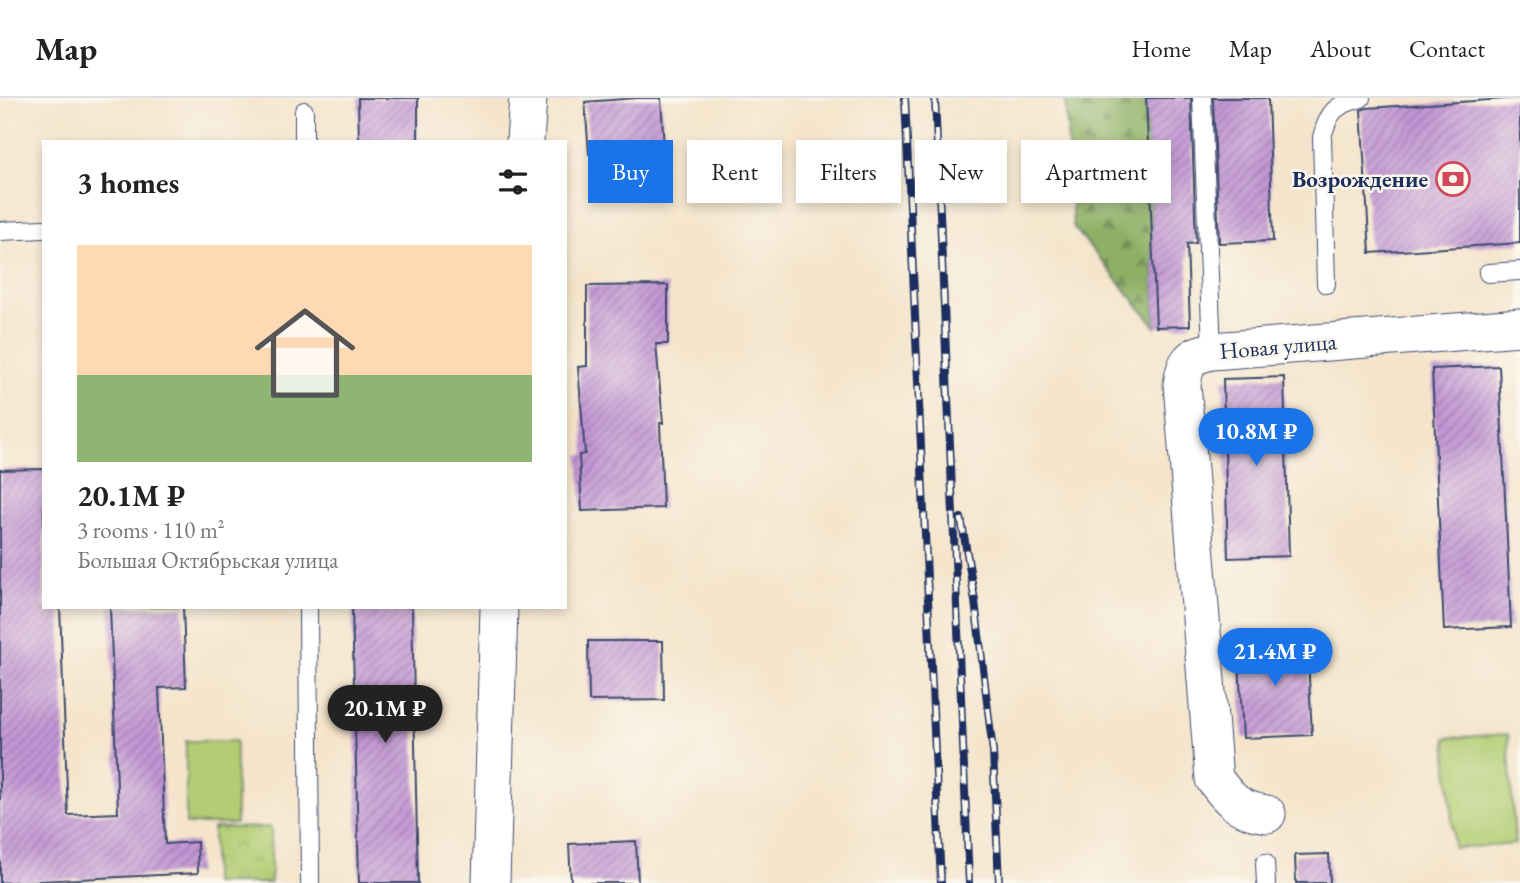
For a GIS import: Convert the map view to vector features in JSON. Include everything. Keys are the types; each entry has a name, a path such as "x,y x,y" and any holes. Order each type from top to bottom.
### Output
{"street":[{"path":"525,140 528,98"},
{"name":"Новая улица","path":"1266,814 1247,811 1229,799 1214,779 1182,384 1189,360 1198,354 1212,351 1520,327"},
{"path":"491,883 499,609"}],"lane":[{"path":"1202,98 1212,351"},
{"path":"1326,284 1322,137 1326,121 1333,110 1361,98"},
{"path":"304,111 304,140"},
{"path":"0,231 42,229"},
{"path":"1488,273 1520,271"},
{"path":"308,609 310,883"},
{"path":"1265,863 1266,883"}],"green space":[{"path":"1065,98 1146,98 1148,140 1068,140"},
{"path":"1072,203 1151,203 1156,327 1073,226"},
{"path":"1508,734 1515,844 1454,848 1446,738"},
{"path":"186,741 236,741 236,824 186,824"},
{"path":"271,827 271,883 213,883 213,828"}],"building":[{"path":"358,98 418,98 418,140 359,140"},
{"path":"661,98 663,140 588,141 585,102"},
{"path":"1146,98 1191,98 1196,243 1187,244 1190,326 1156,327 1151,203 1171,203 1171,140 1148,140"},
{"path":"1213,98 1268,98 1273,241 1219,243"},
{"name":"Возрождение","path":"1520,98 1520,243 1370,253 1361,110"},
{"path":"668,285 668,344 656,344 663,423 660,423 663,508 582,511 579,455 585,454 578,367 587,366 587,286"},
{"path":"1499,366 1511,627 1444,630 1432,369"},
{"path":"1284,377 1289,556 1228,558 1223,379"},
{"path":"42,469 42,609 60,609 68,815 118,813 110,609 183,609 186,687 159,688 165,844 197,842 198,873 0,883 0,470"},
{"path":"352,609 412,609 418,883 359,883"},
{"path":"1307,639 1312,735 1243,738 1238,642"},
{"path":"588,641 663,641 664,700 589,701"},
{"path":"636,841 638,883 571,883 569,844"},
{"path":"1329,854 1330,883 1296,883 1295,855"}],"railway":[{"path":"905,98 941,883"},
{"path":"935,98 969,883"},
{"path":"961,518 975,601 993,752 999,883"}],"place":[{"name":"Возрождение","path":"1453,179"}]}
